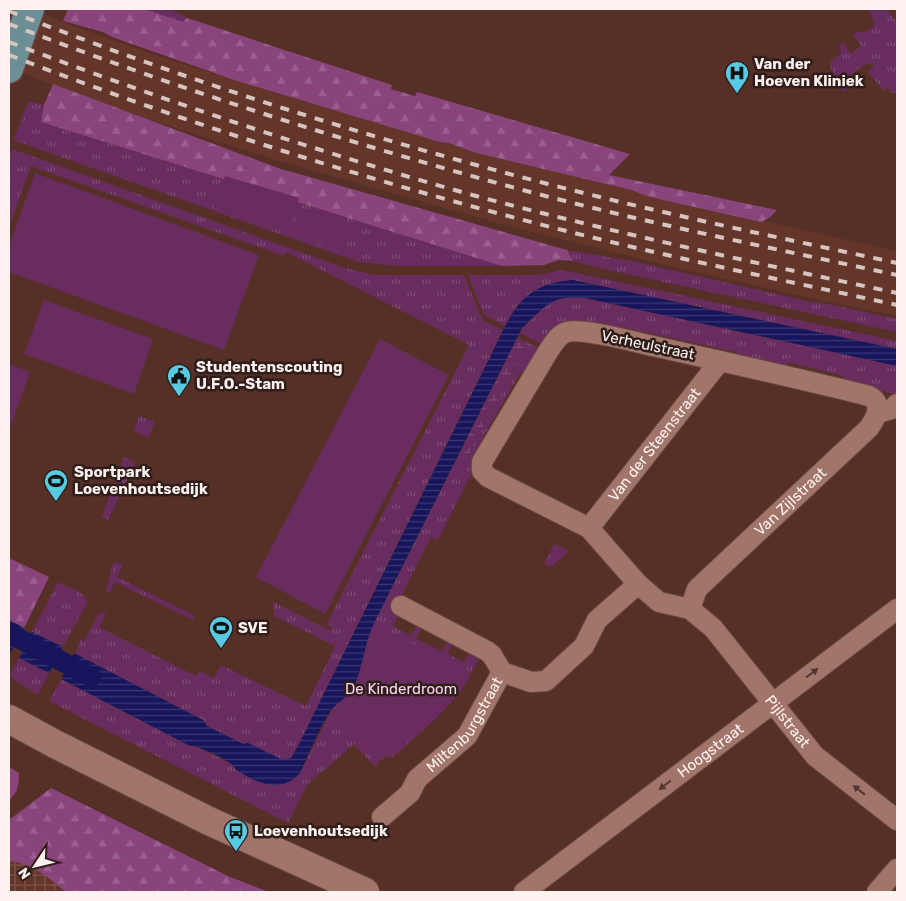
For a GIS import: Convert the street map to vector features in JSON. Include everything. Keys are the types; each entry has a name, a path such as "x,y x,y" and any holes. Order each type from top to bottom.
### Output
{"main road":[{"path":"9,19 12,9"},
{"path":"9,69 30,9"}],"street":[{"name":"Verheulstraat","path":"589,528 488,477 482,471 482,462 491,446 549,350 562,334 578,331 779,373 874,398 878,413"},
{"name":"Van der Steenstraat","path":"589,528 720,361"},
{"name":"Van Zijlstraat","path":"690,609 697,589 869,428 878,413 892,409 897,404"},
{"path":"589,528 638,584 659,602 690,609"},
{"name":"Miltenburgstraat","path":"382,817 410,793 417,778 467,736 502,672 531,682 546,681 584,646 598,620 638,584"},
{"path":"401,606 487,651 492,655 502,672"},
{"name":"Pijlstraat","path":"690,609 713,628 815,756 897,820"},
{"name":"Hoogstraat","path":"524,892 897,609"},
{"path":"9,718 209,822 364,892"},
{"path":"878,892 897,869"}],"shaded area":[{"path":"9,9 33,9 73,26 164,58 288,97 443,140 651,196 897,251 897,316 682,269 508,226 275,160 120,110 9,68"},
{"path":"573,280 897,349 897,366 585,298 563,298 556,300 543,308 522,328 374,623 353,689 349,695 331,710 300,773 293,779 278,785 270,785 254,780 238,771 222,758 195,746 190,746 61,679 74,653 203,720 207,726 243,744 248,743 283,760 291,758 513,312 521,302 541,287"},
{"path":"9,620 24,628 10,654 9,653"},
{"path":"32,632 63,647 49,673 19,658"},
{"path":"9,830 129,892 9,892"}],"green space":[{"path":"68,9 144,9 183,22 187,18 392,85 391,89 415,96 417,92 630,154 609,175 777,210 769,218 761,222 650,197 631,190 473,152 449,143 440,142 237,81 112,37 103,32 63,21"},
{"path":"144,9 170,9 187,18 183,22"},
{"path":"869,9 886,9 897,22 897,93 892,93 888,88 883,90 868,72 873,67 873,64 870,63 855,72 851,77 855,82 843,92 833,81 834,74 829,63 841,53 838,47 843,43 851,54 861,46 853,35 857,31 863,33 873,27 874,22"},
{"path":"53,84 281,169 567,250 573,261 559,260 544,265 502,266 41,122 44,105"},
{"path":"29,101 44,105 41,122 502,266 396,266 359,262 13,140"},
{"path":"12,149 345,268 374,275 464,275 484,321 503,330 291,758 283,760 248,743 243,744 207,726 203,720 75,654 81,639 84,641 99,613 106,612 99,627 196,676 199,671 214,678 221,665 306,706 335,646 274,616 273,602 331,631 332,627 326,625 469,345 286,252 284,256 31,166 9,227 9,157"},
{"path":"35,173 259,255 224,350 9,272 9,246"},
{"path":"225,176 299,198 287,233 213,207"},
{"path":"307,209 348,223 339,251 297,237"},
{"path":"567,250 631,261 811,302 897,319 897,332 604,269 573,261"},
{"path":"562,270 897,341 897,349 573,280 518,304 505,326 484,315 468,275 540,275"},
{"path":"574,297 897,366 897,394 842,383 843,376 788,362 785,370 735,359 736,352 622,327 620,333 543,345 520,333 530,319 550,302 559,298"},
{"path":"44,300 153,339 134,394 24,354"},
{"path":"517,338 527,342 464,463 457,458"},
{"path":"380,339 449,375 325,614 256,577"},
{"path":"527,342 541,349 526,375 521,371 482,439 487,442 438,540 431,537 400,599 398,615 393,626 411,636 417,623 422,626 416,639 442,651 448,640 453,642 448,654 464,662 470,650 481,654 463,686 443,711 393,757 381,754 376,768 354,744 307,785 288,823 49,701 61,679 190,746 195,746 232,764 236,770 300,773 338,701 374,623 457,458 464,462 492,412"},
{"path":"9,364 30,372 9,431"},
{"path":"139,416 155,422 148,438 134,431"},
{"path":"124,457 135,463 108,520 102,517"},
{"path":"554,544 569,551 551,567 544,564"},
{"path":"9,558 49,577 24,628 9,620"},
{"path":"116,562 123,565 117,577 195,616 193,620 115,582 109,593 107,592 113,564"},
{"path":"58,582 80,592 87,600 63,647 32,632"},
{"name":"De Kinderdroom","path":"374,623 433,655 469,678 440,714 418,734 380,761 363,746 334,706 350,694 356,684 367,637"},
{"path":"19,658 49,673 38,695 9,676"},
{"path":"9,767 19,773 19,781 14,794 9,800"},
{"path":"51,788 228,876 269,892 66,892 33,868 9,861 9,820"}],"waterway":[{"path":"9,633 91,677"}],"railway":[{"path":"9,11 208,84 411,147 635,205 897,263"},
{"path":"9,24 194,91 319,131 508,186 604,211 897,275"},
{"path":"9,42 241,124 358,162 476,196 633,235 897,293"},
{"path":"9,55 206,126 405,188 628,246 897,305"}],"place":[{"name":"Van der Hoeven Kliniek","path":"737,94"},
{"name":"Studentenscouting U.F.O.-Stam","path":"179,397"},
{"name":"Sportpark Loevenhoutsedijk","path":"56,502"},
{"name":"SVE","path":"221,649"},
{"name":"Loevenhoutsedijk","path":"236,852"}]}
